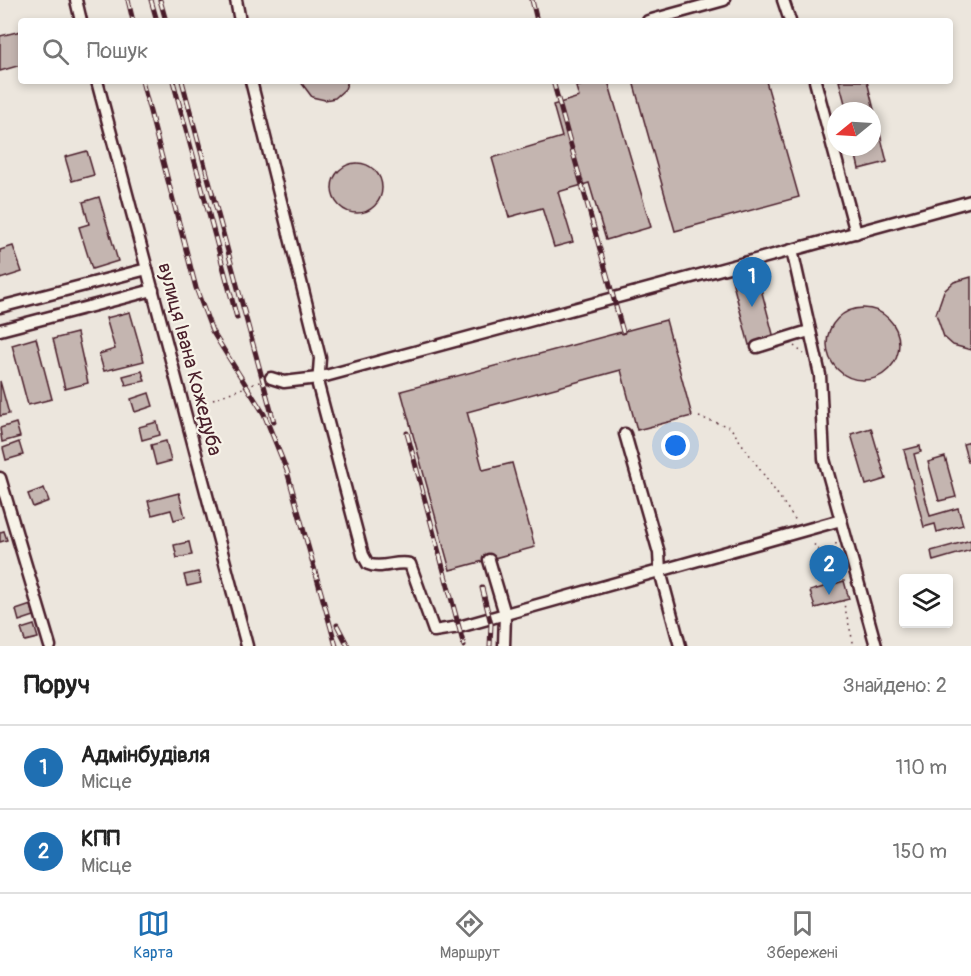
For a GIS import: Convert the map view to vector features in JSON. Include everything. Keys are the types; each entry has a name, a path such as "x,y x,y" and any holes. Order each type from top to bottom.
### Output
{"street":[{"path":"76,0 80,18"},
{"path":"236,0 239,18"},
{"path":"659,18 724,0"},
{"path":"783,0 789,18"},
{"name":"вулиця Івана Кожедуба","path":"98,84 247,646"},
{"path":"252,84 320,358 318,378 333,447 368,564 373,567 402,562 410,564 434,631 505,614 841,520"},
{"path":"816,84 856,233"},
{"path":"272,378 284,382 318,378 971,201"},
{"path":"792,250 820,375 824,459 876,646"},
{"path":"0,307 147,269"},
{"path":"0,330 153,290"},
{"path":"757,347 809,331"},
{"path":"625,434 659,553 660,571 680,646"},
{"path":"0,478 50,646"},
{"path":"489,560 505,614 504,646"}],"path":[{"path":"213,399 272,378"},
{"path":"699,417 730,427 803,531 833,567"},
{"path":"843,600 854,646"}],"building":[{"path":"18,32 18,66 0,71 0,36"},
{"path":"302,84 347,84 345,89 335,98 325,100 312,97"},
{"path":"586,84 609,84 651,227 606,240 589,183 558,192 573,242 554,247 542,208 509,217 492,158 562,137 553,105 579,97 576,87"},
{"path":"634,84 767,84 799,197 675,231"},
{"path":"840,84 868,84 872,102 845,102"},
{"path":"881,138 887,162 859,169 856,156 881,156"},
{"path":"87,151 94,175 72,181 65,157"},
{"path":"357,163 375,170 382,188 375,206 357,213 339,206 332,188 339,170"},
{"path":"99,197 118,261 92,269 79,227 89,224 83,202"},
{"path":"13,246 22,272 0,279 0,250"},
{"path":"756,270 774,338 749,345 731,276"},
{"path":"971,277 971,350 953,345 944,337 936,314 944,291 954,282"},
{"path":"863,308 883,314 893,324 899,344 893,364 883,374 863,380 843,374 833,364 827,344 833,324 843,314"},
{"path":"130,312 144,361 104,371 99,354 115,349 106,318"},
{"path":"666,320 692,416 637,430 621,370 467,412 483,470 512,463 535,547 450,570 401,391"},
{"path":"77,333 88,383 65,389 53,339"},
{"path":"36,338 52,399 28,405 12,345"},
{"path":"142,371 145,381 126,385 123,376"},
{"path":"0,381 9,414 0,416"},
{"path":"149,393 153,406 135,412 131,399"},
{"path":"157,422 160,435 142,440 139,427"},
{"path":"16,423 20,437 2,442 0,428"},
{"path":"871,428 886,479 866,485 851,434"},
{"path":"166,441 171,461 156,465 151,445"},
{"path":"19,442 23,455 6,460 3,448"},
{"path":"971,442 971,462 968,462 963,444"},
{"path":"920,446 921,452 914,454 930,516 958,508 963,525 937,532 935,524 924,527 904,450"},
{"path":"945,457 956,497 939,501 928,462"},
{"path":"44,488 49,501 33,507 28,494"},
{"path":"179,493 185,517 174,520 171,510 152,515 148,501"},
{"path":"4,531 7,540 0,542 0,532"},
{"path":"971,540 971,550 933,561 931,551"},
{"path":"189,542 192,555 177,558 174,545"},
{"path":"198,572 201,583 187,586 184,575"},
{"path":"844,581 849,599 815,608 810,591"},
{"path":"31,605 34,616 19,621 16,610"},
{"path":"34,625 38,638 25,641 21,629"}],"railway":[{"path":"128,0 132,18"},
{"path":"151,0 156,18"},
{"path":"160,0 165,18"},
{"path":"532,0 536,18"},
{"path":"143,84 196,288 212,331 264,414 287,471 336,646"},
{"path":"174,84 237,318"},
{"path":"183,84 274,422"},
{"path":"554,84 623,332"},
{"path":"407,433 464,646"},
{"path":"482,588 491,624 490,646"},
{"path":"337,625 348,646"}],"place":[{"name":"Адмінбудівля","path":"752,307"},
{"name":"КПП","path":"829,595"}]}
